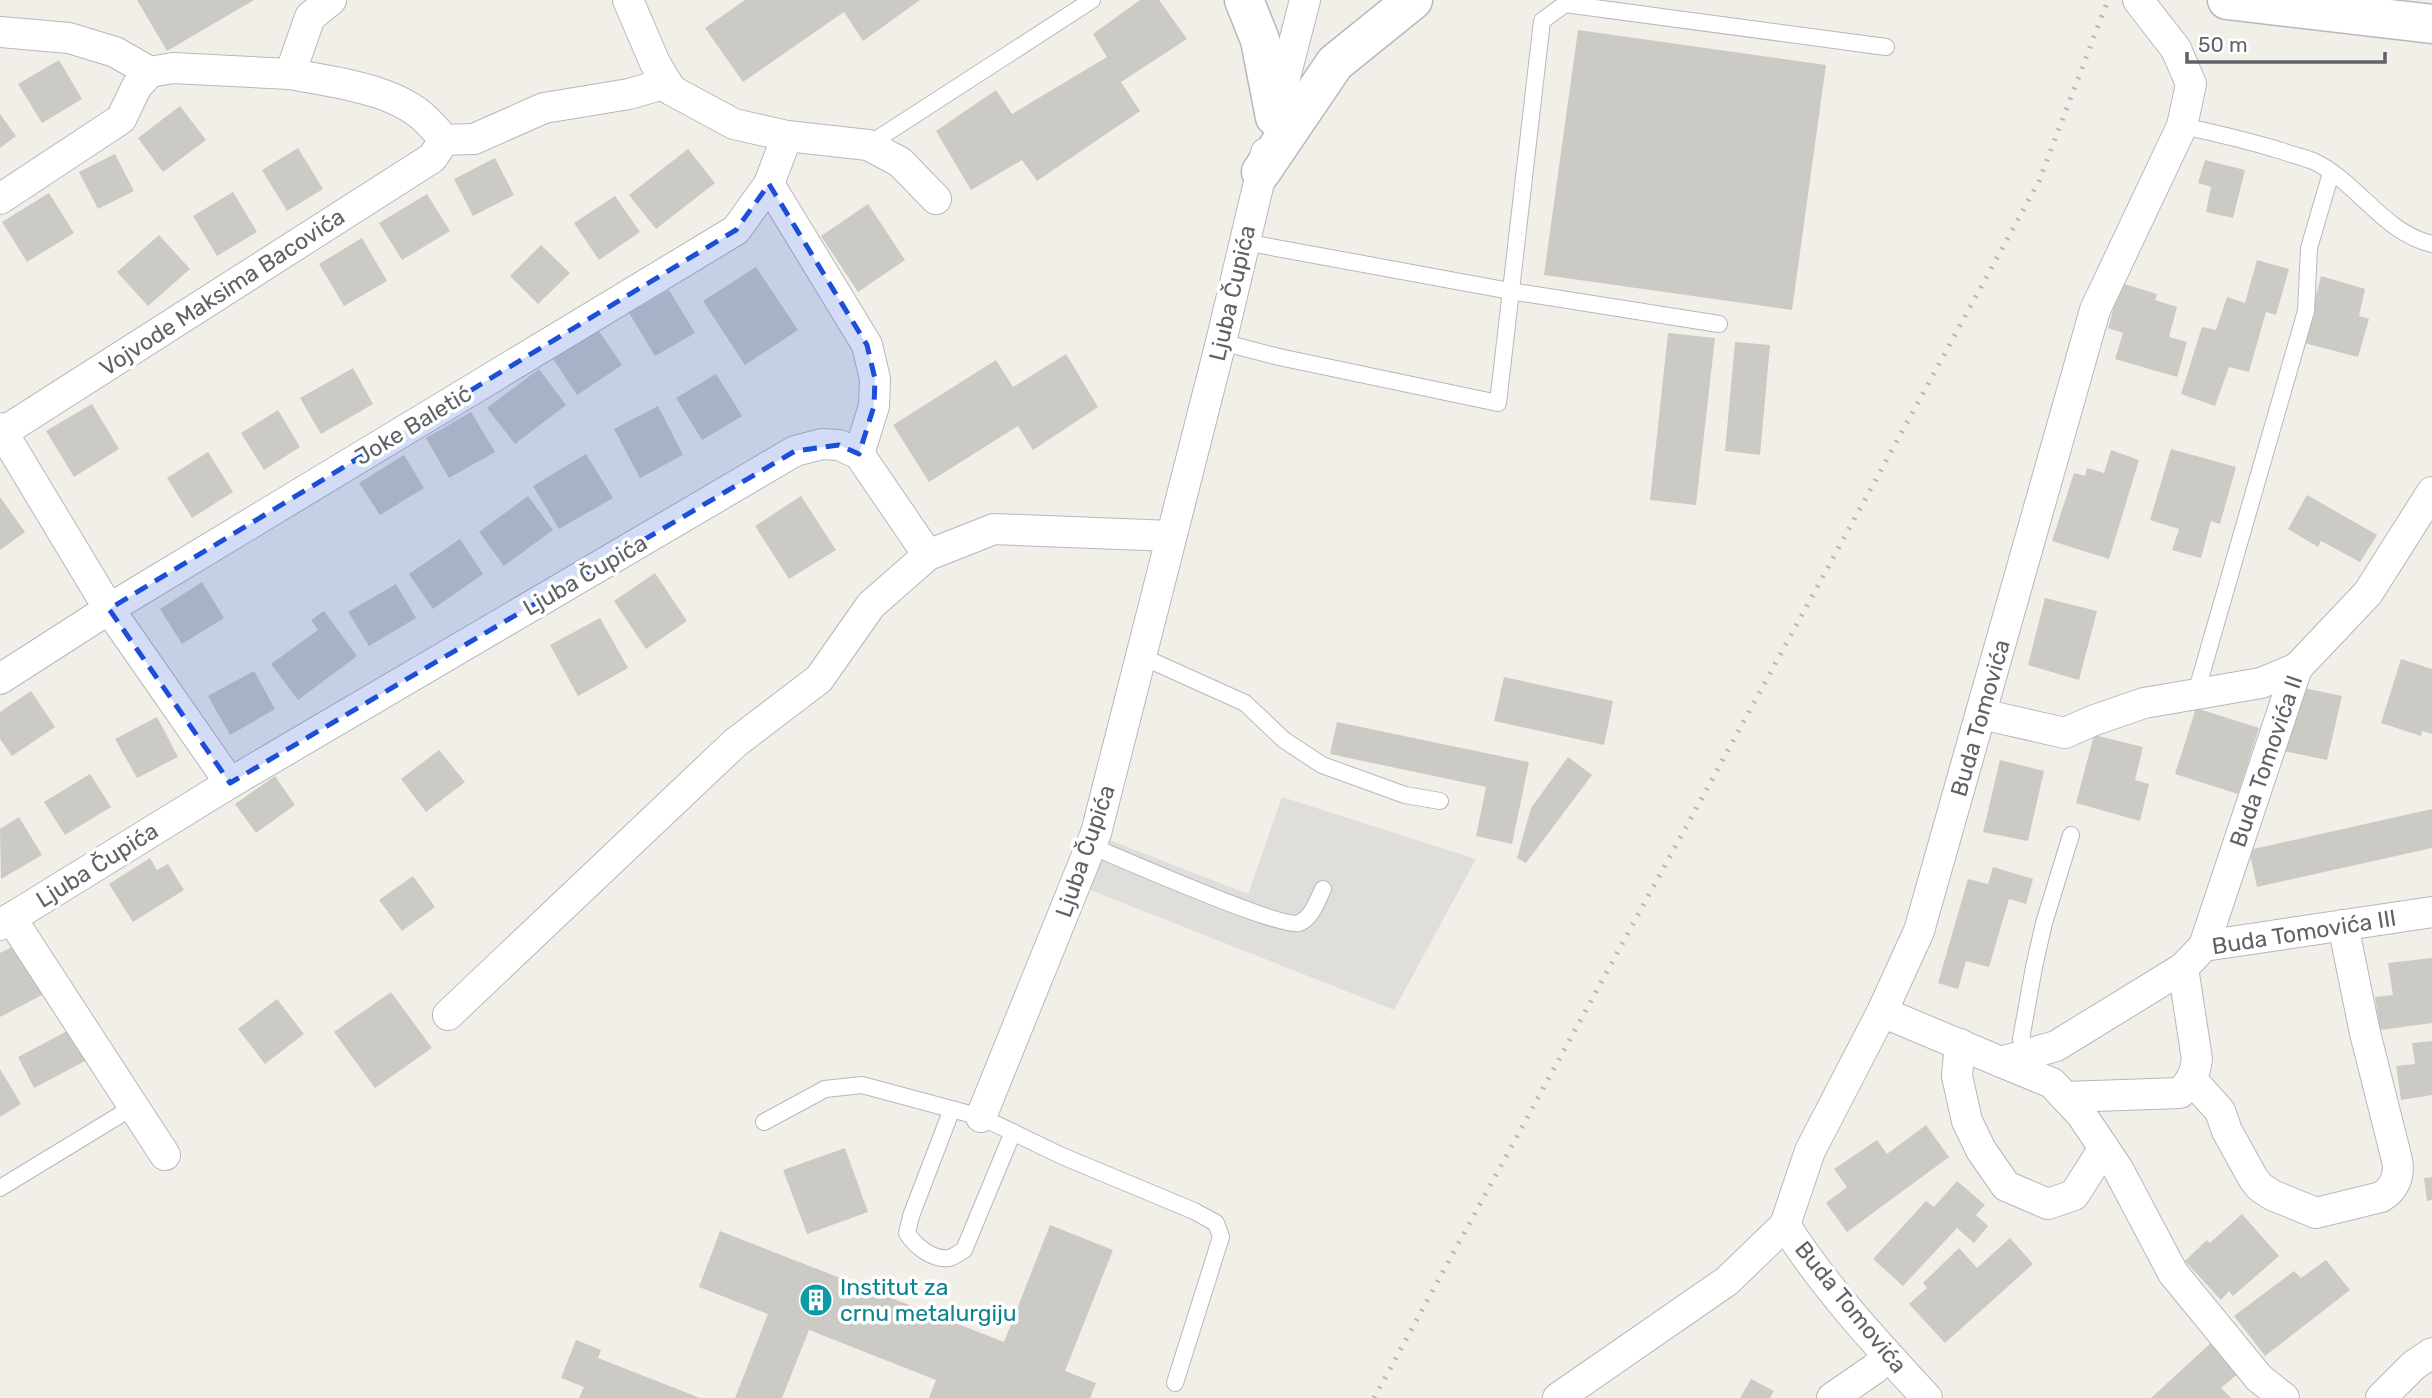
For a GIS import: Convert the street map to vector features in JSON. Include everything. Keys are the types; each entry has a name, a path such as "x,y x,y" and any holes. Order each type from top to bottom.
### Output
{"street":[{"path":"290,74 310,17 331,0"},
{"path":"628,0 655,64 671,90 734,124 787,136 868,145 900,162 936,199"},
{"path":"1244,0 1260,40 1275,117"},
{"name":"Ljuba Čupića","path":"981,1117 1091,846 1143,656 1305,0"},
{"path":"1261,172 1335,63 1413,0"},
{"name":"Buda Tomovića","path":"1927,1398 1888,1356 1803,1252 1785,1225 1810,1151 1882,1012 1919,931 2095,310 2182,125 2190,84 2176,48 2138,0"},
{"path":"2227,0 2432,24"},
{"path":"0,32 69,38 115,52 150,72"},
{"path":"0,199 121,119 137,86 150,72 173,68 290,74 354,85 392,99 423,115 440,143 474,139 544,108 629,94 667,83"},
{"name":"Joke Baletić","path":"0,679 109,609 736,230 769,184 787,136"},
{"name":"Vojvode Maksima Bacovića","path":"1,431 432,158 440,143"},
{"path":"769,184 867,345 875,379 874,406 859,454 928,555"},
{"path":"1,431 109,609 230,783"},
{"name":"Ljuba Čupića","path":"5,921 230,783 795,451 822,444 839,445 859,454"},
{"name":"Buda Tomovića II","path":"2204,946 2297,668 2368,593 2432,492"},
{"path":"448,1015 735,743 819,679 870,606 928,555 994,529 1171,536"},
{"path":"1981,714 2065,733 2144,703 2261,683 2297,668"},
{"name":"Buda Tomovića III","path":"2013,1058 2056,1046 2183,968 2204,946 2432,912"},
{"path":"5,921 165,1155"},
{"path":"2192,1080 2220,1111 2227,1131 2253,1178 2272,1195 2316,1213 2389,1193 2399,1173 2397,1160 2365,1033 2343,925"},
{"path":"2065,1097 2180,1093 2192,1080 2197,1059 2183,968"},
{"path":"1882,1012 1960,1044 2013,1058 2052,1083 2081,1114 2118,1169 2173,1273 2259,1378 2284,1398"},
{"path":"1960,1044 1957,1076 1967,1121 1981,1150 2006,1186 2048,1205 2074,1195 2104,1148"},
{"path":"1558,1398 1727,1281 1785,1225"},
{"path":"2381,1398 2414,1366 2432,1353"},
{"path":"1832,1398 1888,1356"}],"lane":[{"path":"868,145 1092,0"},
{"path":"1221,342 1279,357 1497,403 1542,21 1565,4 1886,47"},
{"path":"2182,125 2240,138 2313,161 2347,184 2388,223 2432,244"},
{"path":"2196,693 2306,311 2309,248 2331,173"},
{"path":"1244,242 1510,291 1719,324"},
{"path":"1143,656 1245,703 1284,740 1322,765 1405,795 1440,801"},
{"path":"2013,1058 2021,1039 2044,923 2071,835"},
{"path":"1091,846 1281,922 1296,924 1308,918 1323,889"},
{"path":"764,1122 825,1089 862,1085 981,1117 1062,1156 1194,1211 1216,1223 1221,1237 1175,1383"},
{"path":"0,1188 133,1107"},
{"path":"952,1108 907,1233 915,1245 930,1254 949,1258 964,1250 1013,1132"}],"highlighted area":[{"path":"769,184 867,345 875,379 874,406 859,454 839,445 795,451 230,783 109,609 736,230"}],"shaded area":[{"path":"1282,797 1476,859 1394,1010 1090,890 1107,839 1248,894"}],"building":[{"path":"137,0 254,0 167,51"},
{"path":"745,0 920,0 863,41 844,12 743,82 705,28"},
{"path":"1140,0 1159,0 1187,39 1121,82 1140,111 1037,181 1022,160 971,190 936,131 996,90 1012,114 1107,57 1093,34"},
{"path":"1578,30 1826,65 1792,310 1544,275"},
{"path":"59,60 82,99 42,123 18,84"},
{"path":"180,106 206,140 163,172 138,138"},
{"path":"0,114 16,136 0,148"},
{"path":"298,148 323,189 287,211 262,170"},
{"path":"688,149 715,183 656,229 629,195"},
{"path":"115,154 134,191 98,209 79,172"},
{"path":"495,158 514,195 473,216 454,179"},
{"path":"2205,160 2245,170 2233,218 2206,212 2211,187 2198,183"},
{"path":"233,192 257,232 217,256 193,216"},
{"path":"49,193 74,233 27,262 2,222"},
{"path":"427,194 450,231 402,260 379,223"},
{"path":"615,196 640,232 599,260 574,223"},
{"path":"868,204 905,260 858,292 821,236"},
{"path":"159,235 190,269 148,306 117,272"},
{"path":"362,238 387,281 344,306 319,264"},
{"path":"541,245 570,273 538,304 510,276"},
{"path":"2257,260 2289,269 2276,315 2266,312 2249,372 2229,367 2215,406 2181,394 2202,327 2216,330 2227,297 2245,303"},
{"path":"756,267 798,330 745,365 703,301"},
{"path":"2321,276 2365,289 2359,316 2369,319 2358,357 2304,343"},
{"path":"2121,283 2157,294 2155,300 2177,307 2169,337 2187,342 2177,377 2115,359 2123,333 2108,328"},
{"path":"669,290 695,333 655,356 629,313"},
{"path":"597,328 622,365 577,395 553,359"},
{"path":"1668,333 1715,338 1696,505 1650,500"},
{"path":"1735,342 1770,345 1760,455 1725,451"},
{"path":"1066,354 1098,407 1033,450 1018,426 929,482 893,425 996,360 1013,387"},
{"path":"353,368 373,404 321,434 300,398"},
{"path":"539,369 566,405 515,444 487,408"},
{"path":"716,374 742,416 702,440 676,398"},
{"path":"92,404 119,449 74,477 46,431"},
{"path":"658,406 683,455 640,478 614,429"},
{"path":"278,410 300,447 264,470 241,433"},
{"path":"471,412 495,452 449,478 426,438"},
{"path":"2171,449 2236,467 2220,524 2211,521 2201,558 2172,550 2179,529 2150,520"},
{"path":"2111,450 2139,460 2109,559 2052,541 2074,473 2085,476 2087,468 2104,473"},
{"path":"208,452 233,492 192,518 167,478"},
{"path":"586,454 613,498 559,529 533,486"},
{"path":"404,455 424,488 380,515 359,483"},
{"path":"2307,495 2377,535 2360,562 2321,541 2318,547 2288,529"},
{"path":"528,496 553,530 504,566 479,532"},
{"path":"801,496 836,550 789,579 755,526"},
{"path":"0,497 25,532 0,550"},
{"path":"460,539 483,574 433,609 409,574"},
{"path":"655,573 687,621 646,649 614,601"},
{"path":"202,582 224,618 182,644 160,609"},
{"path":"396,584 416,618 369,646 348,612"},
{"path":"2045,598 2097,611 2079,680 2028,665"},
{"path":"324,611 357,656 298,700 271,664 318,630 311,620"},
{"path":"600,618 628,668 578,696 550,645"},
{"path":"2401,659 2432,669 2432,734 2422,731 2421,736 2381,723"},
{"path":"254,671 275,709 230,735 208,696"},
{"path":"1504,677 1613,701 1604,745 1494,721"},
{"path":"2299,687 2342,696 2327,760 2284,751"},
{"path":"31,691 55,727 12,756 0,739 0,712"},
{"path":"2196,708 2259,728 2238,794 2175,774"},
{"path":"157,717 178,757 137,778 115,739"},
{"path":"1337,722 1529,762 1512,844 1476,836 1486,787 1330,754"},
{"path":"2094,735 2143,747 2135,780 2149,784 2140,821 2076,803"},
{"path":"439,750 465,782 426,812 401,779"},
{"path":"1568,757 1592,775 1526,863 1517,858 1531,808"},
{"path":"2000,760 2044,771 2028,841 1983,832"},
{"path":"90,774 111,807 65,835 44,802"},
{"path":"275,776 295,805 256,833 235,804"},
{"path":"2432,809 2432,848 2257,887 2249,850"},
{"path":"19,817 42,855 1,879 0,829"},
{"path":"150,858 157,870 168,864 184,890 133,922 109,884"},
{"path":"1993,867 2033,879 2026,904 2009,899 1989,967 1966,961 1958,989 1938,983 1968,879 1988,884"},
{"path":"413,876 435,907 402,931 379,900"},
{"path":"16,945 42,995 0,1017 0,953"},
{"path":"2432,958 2432,1023 2380,1030 2375,997 2393,995 2388,963"},
{"path":"391,992 432,1048 375,1088 334,1032"},
{"path":"277,999 304,1034 265,1064 238,1029"},
{"path":"71,1029 87,1060 34,1088 18,1057"},
{"path":"2432,1041 2432,1095 2401,1100 2396,1066 2415,1064 2412,1043"},
{"path":"0,1069 21,1104 0,1117"},
{"path":"1926,1125 1949,1157 1847,1232 1826,1203 1847,1187 1834,1169 1877,1140 1887,1154"},
{"path":"845,1148 868,1212 807,1234 783,1170"},
{"path":"2432,1177 2432,1200 2427,1201 2424,1178"},
{"path":"1957,1181 1985,1205 1976,1215 1988,1226 1974,1243 1957,1228 1903,1286 1873,1259 1926,1201 1934,1207"},
{"path":"2242,1214 2279,1256 2233,1296 2229,1291 2221,1300 2185,1261 2207,1240 2210,1243"},
{"name":"Institut za crnu metalurgiju","path":"1050,1225 1113,1250 1065,1371 1096,1383 1090,1398 929,1398 936,1380 809,1330 782,1398 735,1398 768,1314 699,1287 720,1231 1004,1342"},
{"path":"2010,1238 2033,1264 1945,1343 1909,1304 1927,1288 1923,1283 1959,1248 1977,1268"},
{"path":"2326,1260 2350,1290 2265,1356 2234,1316 2294,1271 2301,1278"},
{"path":"576,1340 601,1350 598,1358 700,1398 579,1398 584,1387 561,1378"},
{"path":"2213,1341 2240,1372 2221,1388 2231,1398 2151,1398"},
{"path":"1751,1379 1774,1391 1770,1398 1740,1398"}],"railway":[{"path":"1374,1398 2039,181 2108,0"}],"place":[{"name":"Institut za crnu metalurgiju","path":"816,1300"}]}
